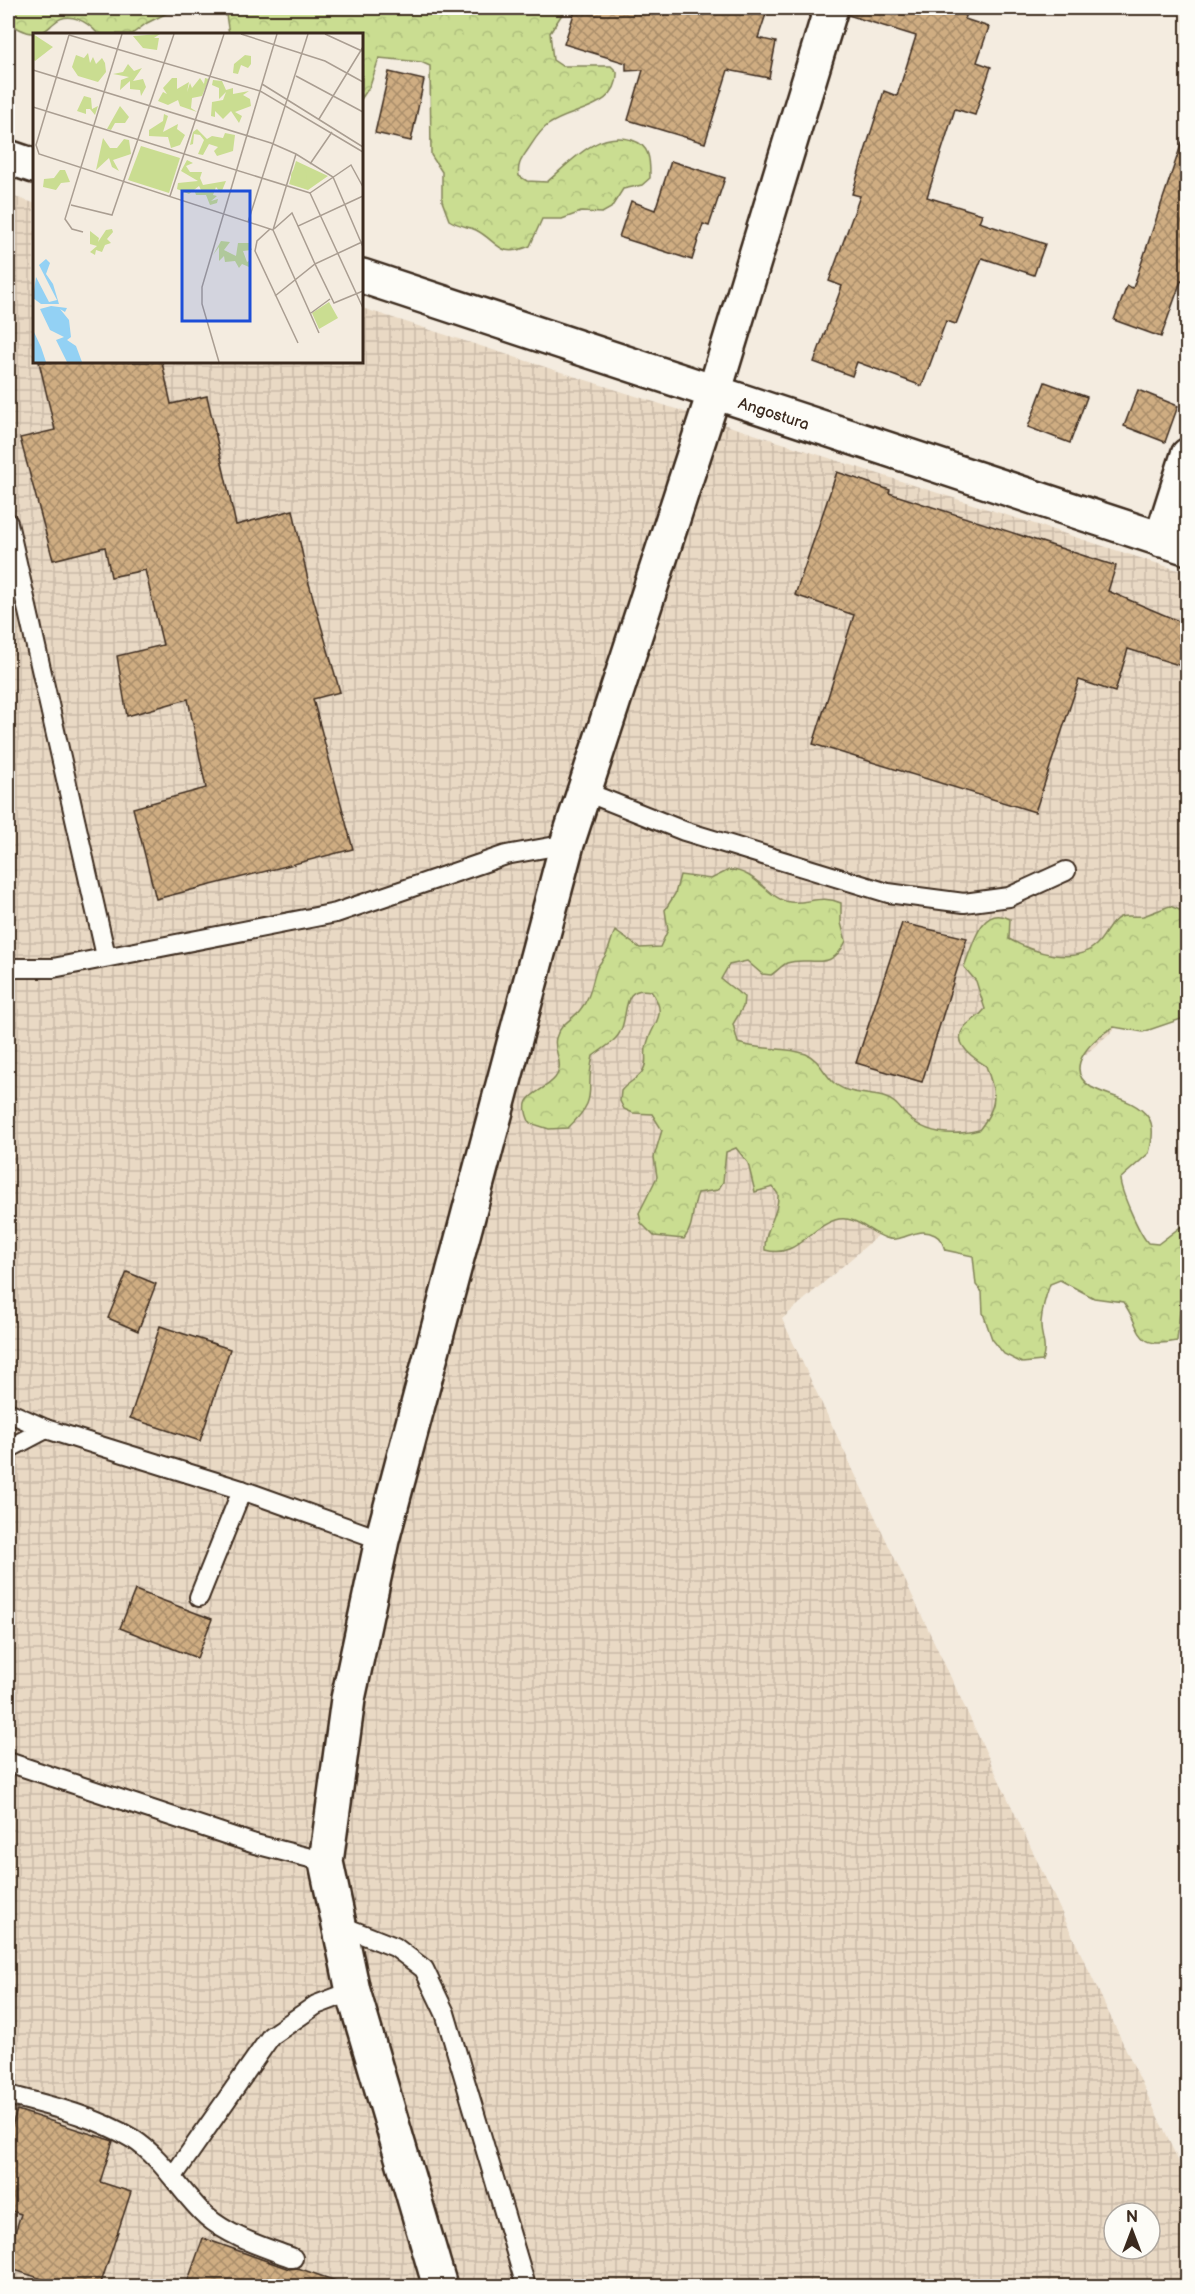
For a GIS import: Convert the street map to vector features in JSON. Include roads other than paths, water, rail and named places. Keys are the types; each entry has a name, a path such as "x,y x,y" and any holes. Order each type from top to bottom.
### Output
{"street":[{"path":"440,2286 352,1991 326,1862 348,1699 382,1540 567,844 586,792 714,393 831,8"},
{"path":"8,158 33,166"},
{"name":"Angostura","path":"363,276 1174,544"},
{"path":"1174,544 1188,455"}],"lane":[{"path":"8,524 106,956"},
{"path":"586,792 684,831 888,893 964,903 1009,897 1066,872"},
{"path":"8,969 53,969 106,956 336,913 506,855 567,844"},
{"path":"8,1412 46,1429 242,1490 382,1540"},
{"path":"8,1449 46,1429"},
{"path":"199,1597 242,1490"},
{"path":"8,1762 255,1844 326,1862"},
{"path":"339,1924 395,1947 424,1969 445,2013 526,2286"},
{"path":"174,2175 271,2036 316,2005 352,1991"},
{"path":"8,2095 80,2114 134,2140 174,2175 206,2216 235,2235 293,2258"}]}
